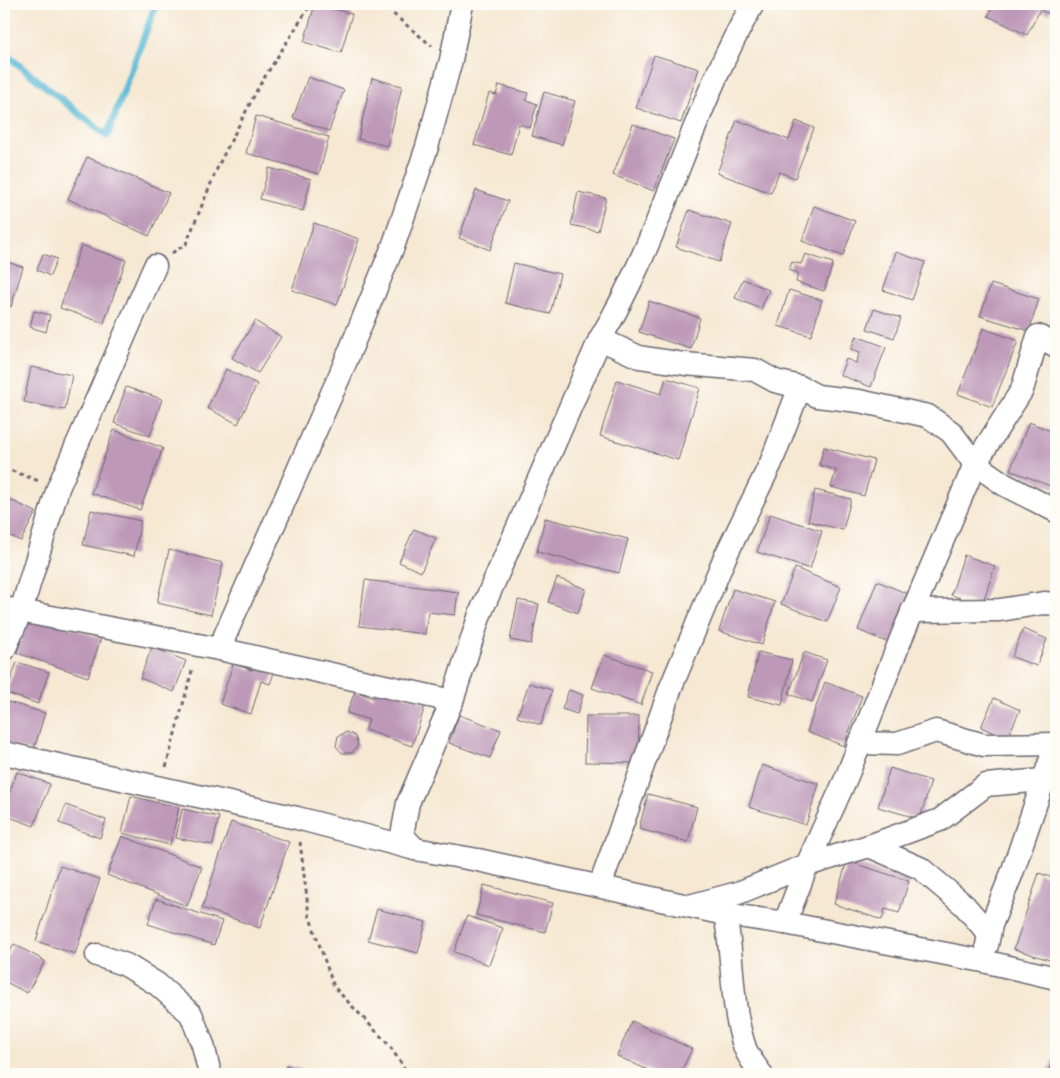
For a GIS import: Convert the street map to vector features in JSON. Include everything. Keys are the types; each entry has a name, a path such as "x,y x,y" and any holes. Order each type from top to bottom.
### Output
{"street":[{"path":"209,647 340,375 394,244 415,188 450,60 462,4"},
{"path":"415,849 402,835 408,803 452,701 463,664 491,587 600,338 623,300 671,191 729,44 753,4"},
{"path":"4,650 12,610 58,488 155,266"},
{"path":"785,923 807,865 847,776 912,611 975,464 1022,390 1038,336 1056,346"},
{"path":"600,338 639,357 685,364 755,370 775,381 800,387 817,396 860,401 928,416 951,432 975,464 1005,485 1056,511"},
{"path":"600,886 671,687 725,557 770,463 800,387"},
{"path":"912,611 1000,610 1044,603 1056,604"},
{"path":"12,610 209,647 452,701"},
{"path":"859,743 897,744 936,731 984,745 1056,744 989,934 983,961"},
{"path":"4,753 159,790 296,818 415,849 600,886 725,914 785,923 983,961 1056,978"},
{"path":"690,906 738,893 807,865 870,846 940,820 986,785 1043,780"},
{"path":"870,846 920,868 964,905 989,934"},
{"path":"725,914 730,937 733,990 739,1025 745,1050 761,1074"},
{"path":"97,955 126,965 157,984 191,1014 203,1045 210,1074"}],"path":[{"path":"155,266 186,244 219,164 259,86 311,4"},
{"path":"381,4 411,31 450,60"},
{"path":"4,468 58,488"},
{"path":"159,790 209,647"},
{"path":"296,818 309,915 334,987 389,1045 408,1074"}],"building":[{"path":"315,4 352,14 341,53 304,42"},
{"path":"994,4 1054,4 1049,14 1040,10 1027,35 988,16"},
{"path":"654,55 699,69 681,123 636,108"},
{"path":"308,77 344,90 329,131 293,118"},
{"path":"372,78 402,86 388,146 358,139"},
{"path":"499,85 528,93 526,100 537,104 530,128 519,124 511,155 474,145 489,93 496,95"},
{"path":"544,92 575,101 562,145 532,136"},
{"path":"256,116 329,137 319,174 246,153"},
{"path":"737,120 789,140 796,121 814,128 795,178 779,172 771,193 717,173"},
{"path":"633,124 674,139 654,191 613,175"},
{"path":"87,157 169,193 149,236 68,199"},
{"path":"269,168 311,179 303,211 260,199"},
{"path":"476,190 508,201 490,250 459,238"},
{"path":"578,192 606,198 598,231 571,225"},
{"path":"814,206 855,221 843,256 802,241"},
{"path":"689,210 732,224 719,262 676,247"},
{"path":"314,223 359,239 337,305 292,290"},
{"path":"81,245 126,260 104,323 60,308"},
{"path":"896,252 925,262 912,300 883,290"},
{"path":"43,254 57,259 50,276 37,270"},
{"path":"805,254 833,263 824,291 796,282 798,273 789,270 792,262 801,264"},
{"path":"4,261 23,267 11,307 4,305"},
{"path":"514,263 560,274 550,314 505,303"},
{"path":"743,279 769,290 761,309 735,298"},
{"path":"991,284 1039,299 1029,331 980,316"},
{"path":"789,290 822,300 811,336 778,326"},
{"path":"649,301 700,318 691,349 639,332"},
{"path":"874,309 901,318 894,338 867,329"},
{"path":"34,311 50,315 46,332 30,327"},
{"path":"255,321 281,337 258,373 232,358"},
{"path":"983,328 1018,341 992,407 958,394"},
{"path":"856,336 886,347 871,387 840,375 846,359 856,363 860,352 851,349"},
{"path":"31,367 72,375 65,410 24,402"},
{"path":"226,369 257,384 238,424 207,408"},
{"path":"666,378 700,388 678,460 600,436 617,380 661,394"},
{"path":"126,387 162,399 150,436 114,423"},
{"path":"1029,422 1056,433 1055,488 1010,470"},
{"path":"114,430 163,448 140,510 91,493"},
{"path":"824,447 874,460 864,496 831,487 836,470 819,465"},
{"path":"815,490 851,499 843,530 808,521"},
{"path":"4,497 36,512 21,541 4,533"},
{"path":"91,510 141,521 134,556 83,545"},
{"path":"770,514 822,531 810,569 757,552"},
{"path":"545,518 628,539 619,573 537,552"},
{"path":"414,529 436,538 421,572 399,562"},
{"path":"169,550 223,563 211,615 157,603"},
{"path":"964,555 995,566 982,605 951,595"},
{"path":"795,568 841,587 827,622 781,604"},
{"path":"557,578 586,589 578,613 548,602"},
{"path":"365,580 458,592 455,615 428,612 425,634 359,626"},
{"path":"877,581 913,596 894,645 858,630"},
{"path":"733,589 775,602 762,645 719,631"},
{"path":"518,600 539,604 531,644 510,640"},
{"path":"30,614 101,638 88,677 17,653"},
{"path":"1023,629 1047,639 1037,666 1012,657"},
{"path":"152,647 186,661 174,692 140,678"},
{"path":"758,652 792,660 782,705 748,697"},
{"path":"804,652 827,660 812,702 789,694"},
{"path":"604,655 652,671 641,705 592,688"},
{"path":"255,661 276,667 270,684 261,681 251,714 220,704 233,664 252,670"},
{"path":"17,662 49,672 38,704 6,693"},
{"path":"825,682 862,696 844,746 807,732"},
{"path":"529,683 552,690 541,725 517,717"},
{"path":"377,686 426,703 412,746 365,730 369,720 347,713 355,691 373,698"},
{"path":"569,690 583,695 577,714 562,709"},
{"path":"994,698 1020,710 1007,739 981,727"},
{"path":"5,701 45,713 33,752 4,743"},
{"path":"459,715 501,730 490,758 449,743"},
{"path":"586,716 639,716 638,763 585,762"},
{"path":"347,732 355,736 358,745 352,753 342,753 336,746 338,736"},
{"path":"762,765 819,784 806,825 749,807"},
{"path":"890,768 931,781 920,819 878,807"},
{"path":"17,772 50,784 34,826 4,815 4,808"},
{"path":"648,794 697,807 688,842 639,829"},
{"path":"131,796 179,808 170,845 122,833"},
{"path":"66,805 106,820 100,838 59,823"},
{"path":"182,809 219,817 213,845 176,838"},
{"path":"231,822 289,842 260,928 202,908"},
{"path":"122,836 202,867 187,906 107,875"},
{"path":"847,861 909,881 899,913 885,909 882,920 834,904"},
{"path":"60,866 100,879 75,954 36,941"},
{"path":"1039,873 1056,879 1056,962 1014,949"},
{"path":"484,885 553,903 545,932 476,915"},
{"path":"156,899 222,921 214,945 148,924"},
{"path":"377,909 426,922 418,953 368,940"},
{"path":"467,916 503,928 489,965 454,952"},
{"path":"14,944 45,961 27,993 4,981 4,962"},
{"path":"632,1021 692,1049 680,1074 657,1074 617,1056"},
{"path":"1056,1051 1056,1074 1047,1074"},
{"path":"286,1065 317,1074 283,1074"}],"waterway":[{"path":"4,53 107,136 156,4"}]}
